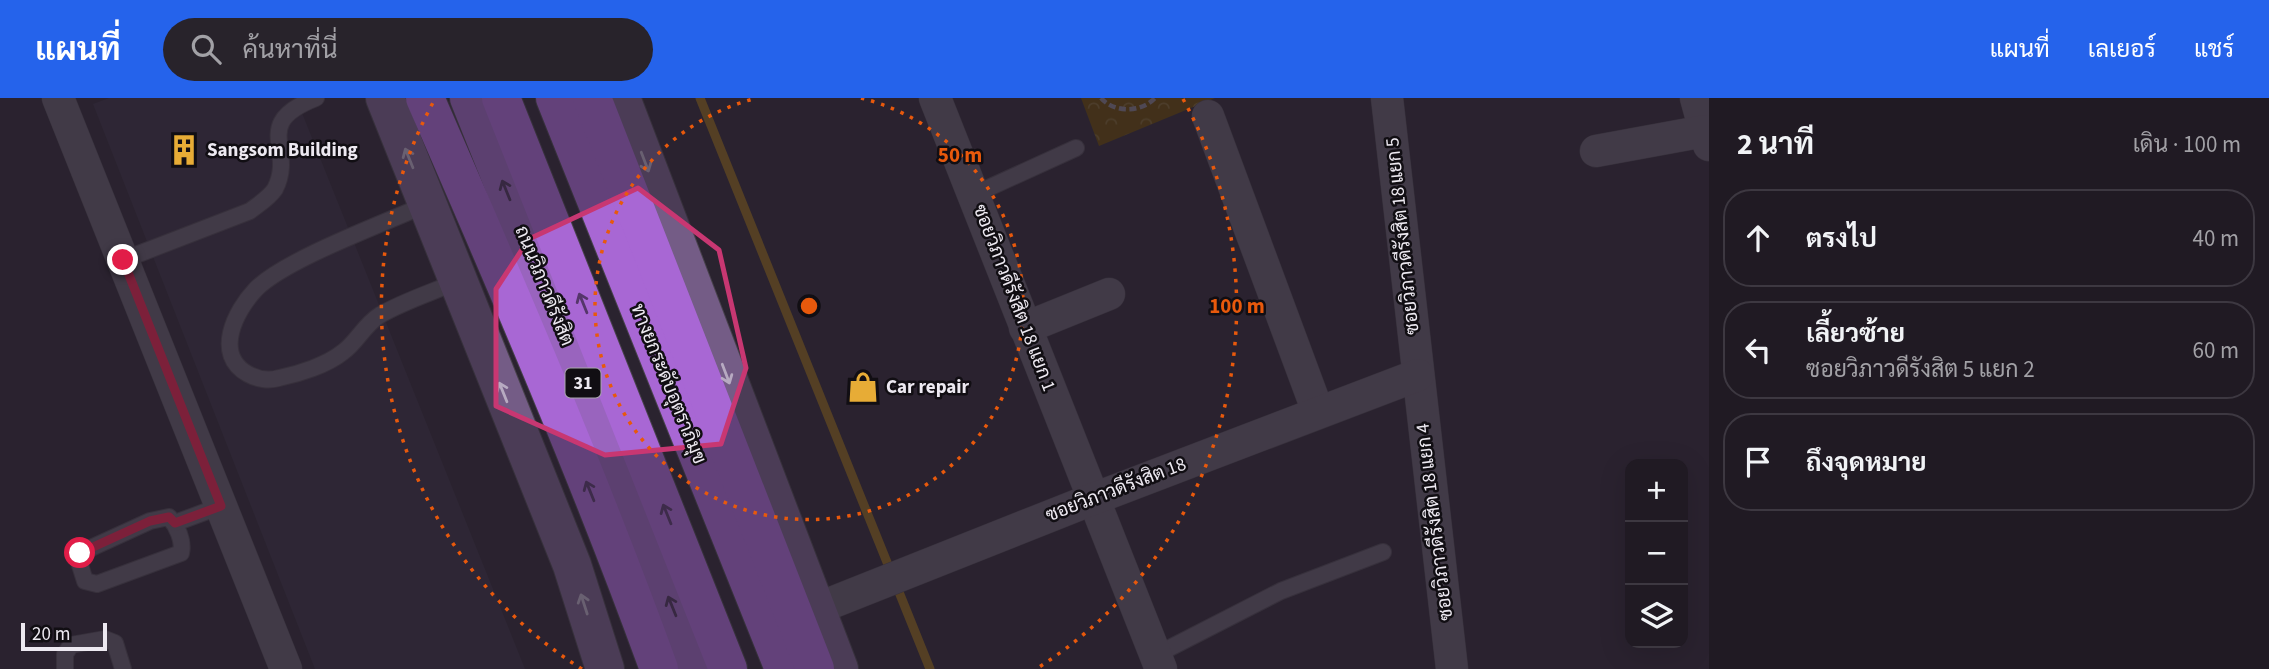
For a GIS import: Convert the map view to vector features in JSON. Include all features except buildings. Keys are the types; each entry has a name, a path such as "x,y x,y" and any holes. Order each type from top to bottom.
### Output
{"highway":[{"path":"425,98 499,267 627,581 659,669"},
{"name":"ถนนวิภาวดีรังสิต","path":"469,98 697,669"},
{"name":"31","path":"501,98 728,669"},
{"name":"ทางยกระดับอุตราภิมุข","path":"555,98 784,669"},
{"path":"569,98 790,669"},
{"path":"592,98 815,669"}],"main road":[{"path":"385,98 572,565 606,669"},
{"path":"621,98 839,669"}],"street":[{"path":"58,98 286,669"},
{"name":"ซอยวิภาวดีรังสิต 18 แยก 1","path":"935,98 1159,662"},
{"name":"ซอยวิภาวดีรังสิต 18 แยก 5","path":"1387,98 1418,375"},
{"path":"1596,151 1707,138 1696,98"},
{"path":"1208,116 1318,412"},
{"path":"1026,328 1109,294"},
{"name":"ซอยวิภาวดีรังสิต 18","path":"816,609 1093,499 1418,375"},
{"name":"ซอยวิภาวดีรังสิต 18 แยก 4","path":"1418,375 1452,669"}],"lane":[{"path":"123,260 250,211 267,198 276,187 280,123 289,110 316,98"},
{"path":"973,195 1076,148"},
{"path":"427,204 298,262 258,287 241,307 229,335 229,353 240,370 256,379 277,379 343,352 364,327 381,315 458,281"},
{"path":"175,523 221,506"},
{"path":"163,517 169,517 175,523 183,546 181,553 97,584 85,581 79,562 80,553 91,545 163,517"},
{"path":"1159,662 1281,591 1383,552"},
{"path":"65,669 65,654 71,645 105,639 115,643 123,669"}],"path":[{"path":"1101,98 1111,108 1126,109 1142,108 1155,98"}],"highlighted area":[{"path":"638,188 719,250 746,368 721,444 605,455 496,406 496,289 529,239"}],"shaded area":[{"path":"109,98 296,98 525,669 315,669 93,104"}],"green space":[{"path":"1081,98 1215,98 1099,146"}],"waterway":[{"path":"700,98 930,669"}],"place":[{"name":"Sangsom Building","path":"184,150"},
{"name":"Car repair","path":"863,387"}],"route":[{"path":"80,553 91,545 150,521 169,517 175,523 221,506 123,260"}]}
